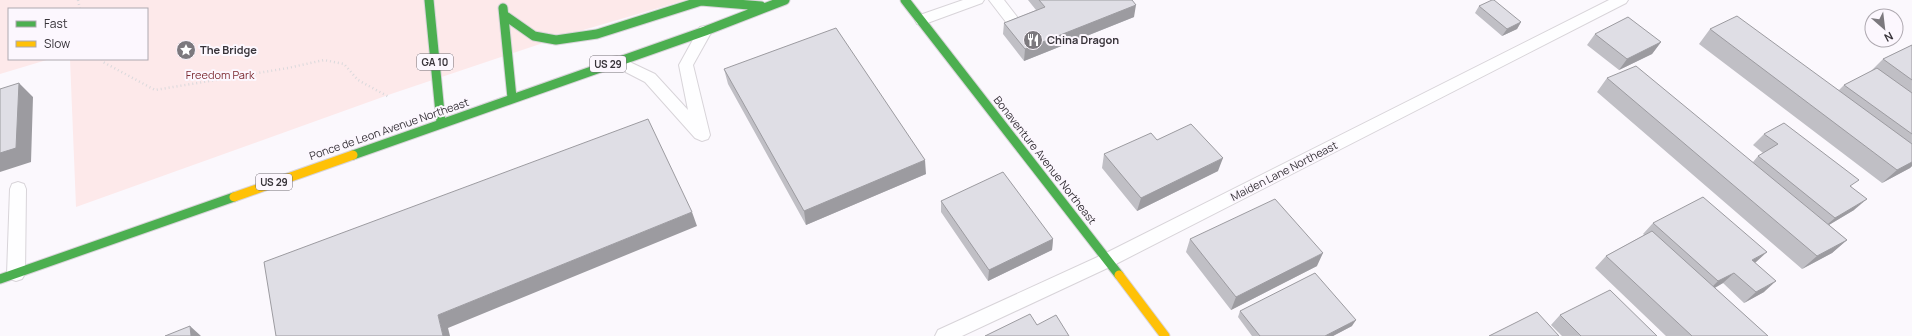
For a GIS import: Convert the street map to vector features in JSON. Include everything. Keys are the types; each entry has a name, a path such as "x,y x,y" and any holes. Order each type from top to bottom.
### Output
{"main road":[{"name":"GA 10","path":"429,0 441,123"},
{"path":"503,0 512,98"},
{"name":"Ponce de Leon Avenue Northeast","path":"0,279 705,31 785,0"},
{"name":"Bonaventure Avenue Northeast","path":"905,0 1108,260 1165,336"},
{"path":"504,15 522,31 541,39 560,40 580,38 702,1 768,7"}],"lane":[{"path":"922,20 977,0"},
{"path":"996,0 1014,22"},
{"name":"Maiden Lane Northeast","path":"944,336 1108,260 1620,0"},
{"path":"617,61 650,78 702,135 686,65 705,31"},
{"path":"16,274 18,189"}],"path":[{"path":"102,60 103,62 155,90 288,68 324,60 344,64 358,80 389,97"}],"green space":[{"name":"Freedom Park","path":"0,0 686,0 573,33 391,94 76,207 70,60 148,60 148,8 8,8 8,60 47,60 0,74"}],"building":[{"path":"1039,0 1132,0 1136,5 1025,49 1004,23 1045,7"},
{"path":"1494,0 1521,22 1507,29 1479,6"},
{"path":"1737,16 1912,144 1912,162 1897,170 1710,29"},
{"path":"1628,17 1661,42 1627,59 1595,34"},
{"path":"836,28 925,160 804,211 724,69"},
{"path":"1912,45 1912,80 1883,59"},
{"path":"1636,66 1847,240 1817,256 1607,78"},
{"path":"1877,68 1912,93 1912,134 1844,85"},
{"path":"19,83 16,148 0,153 0,89"},
{"path":"648,119 692,212 438,315 443,336 276,336 264,262"},
{"path":"1784,123 1859,180 1850,186 1867,199 1835,218 1758,156 1778,144 1764,134"},
{"path":"1191,124 1223,158 1141,198 1104,154 1151,133 1157,140"},
{"path":"1003,172 1053,239 989,270 941,201"},
{"path":"1703,197 1767,252 1752,260 1776,281 1756,292 1734,273 1718,281 1653,223"},
{"path":"1275,199 1323,253 1236,297 1190,239"},
{"path":"1652,231 1768,336 1692,336 1606,256"},
{"path":"1315,273 1356,320 1325,336 1260,336 1240,311"},
{"path":"1610,290 1657,336 1581,336 1560,315"},
{"path":"1537,312 1559,336 1489,336"},
{"path":"1030,314 1037,325 1056,315 1069,336 985,336"},
{"path":"190,326 191,336 165,336"}],"traffic: fast":[{"path":"429,0 441,123"},
{"path":"353,155 705,31 785,0"},
{"path":"905,0 1119,275"},
{"path":"504,15 534,36 556,40 597,34 701,1 761,6"},
{"path":"503,8 512,98"},
{"path":"0,279 234,197"}],"traffic: slow":[{"path":"234,197 353,155"},
{"path":"1119,275 1165,336"}],"place":[{"name":"China Dragon","path":"1033,40"},
{"name":"The Bridge","path":"186,50"}]}
